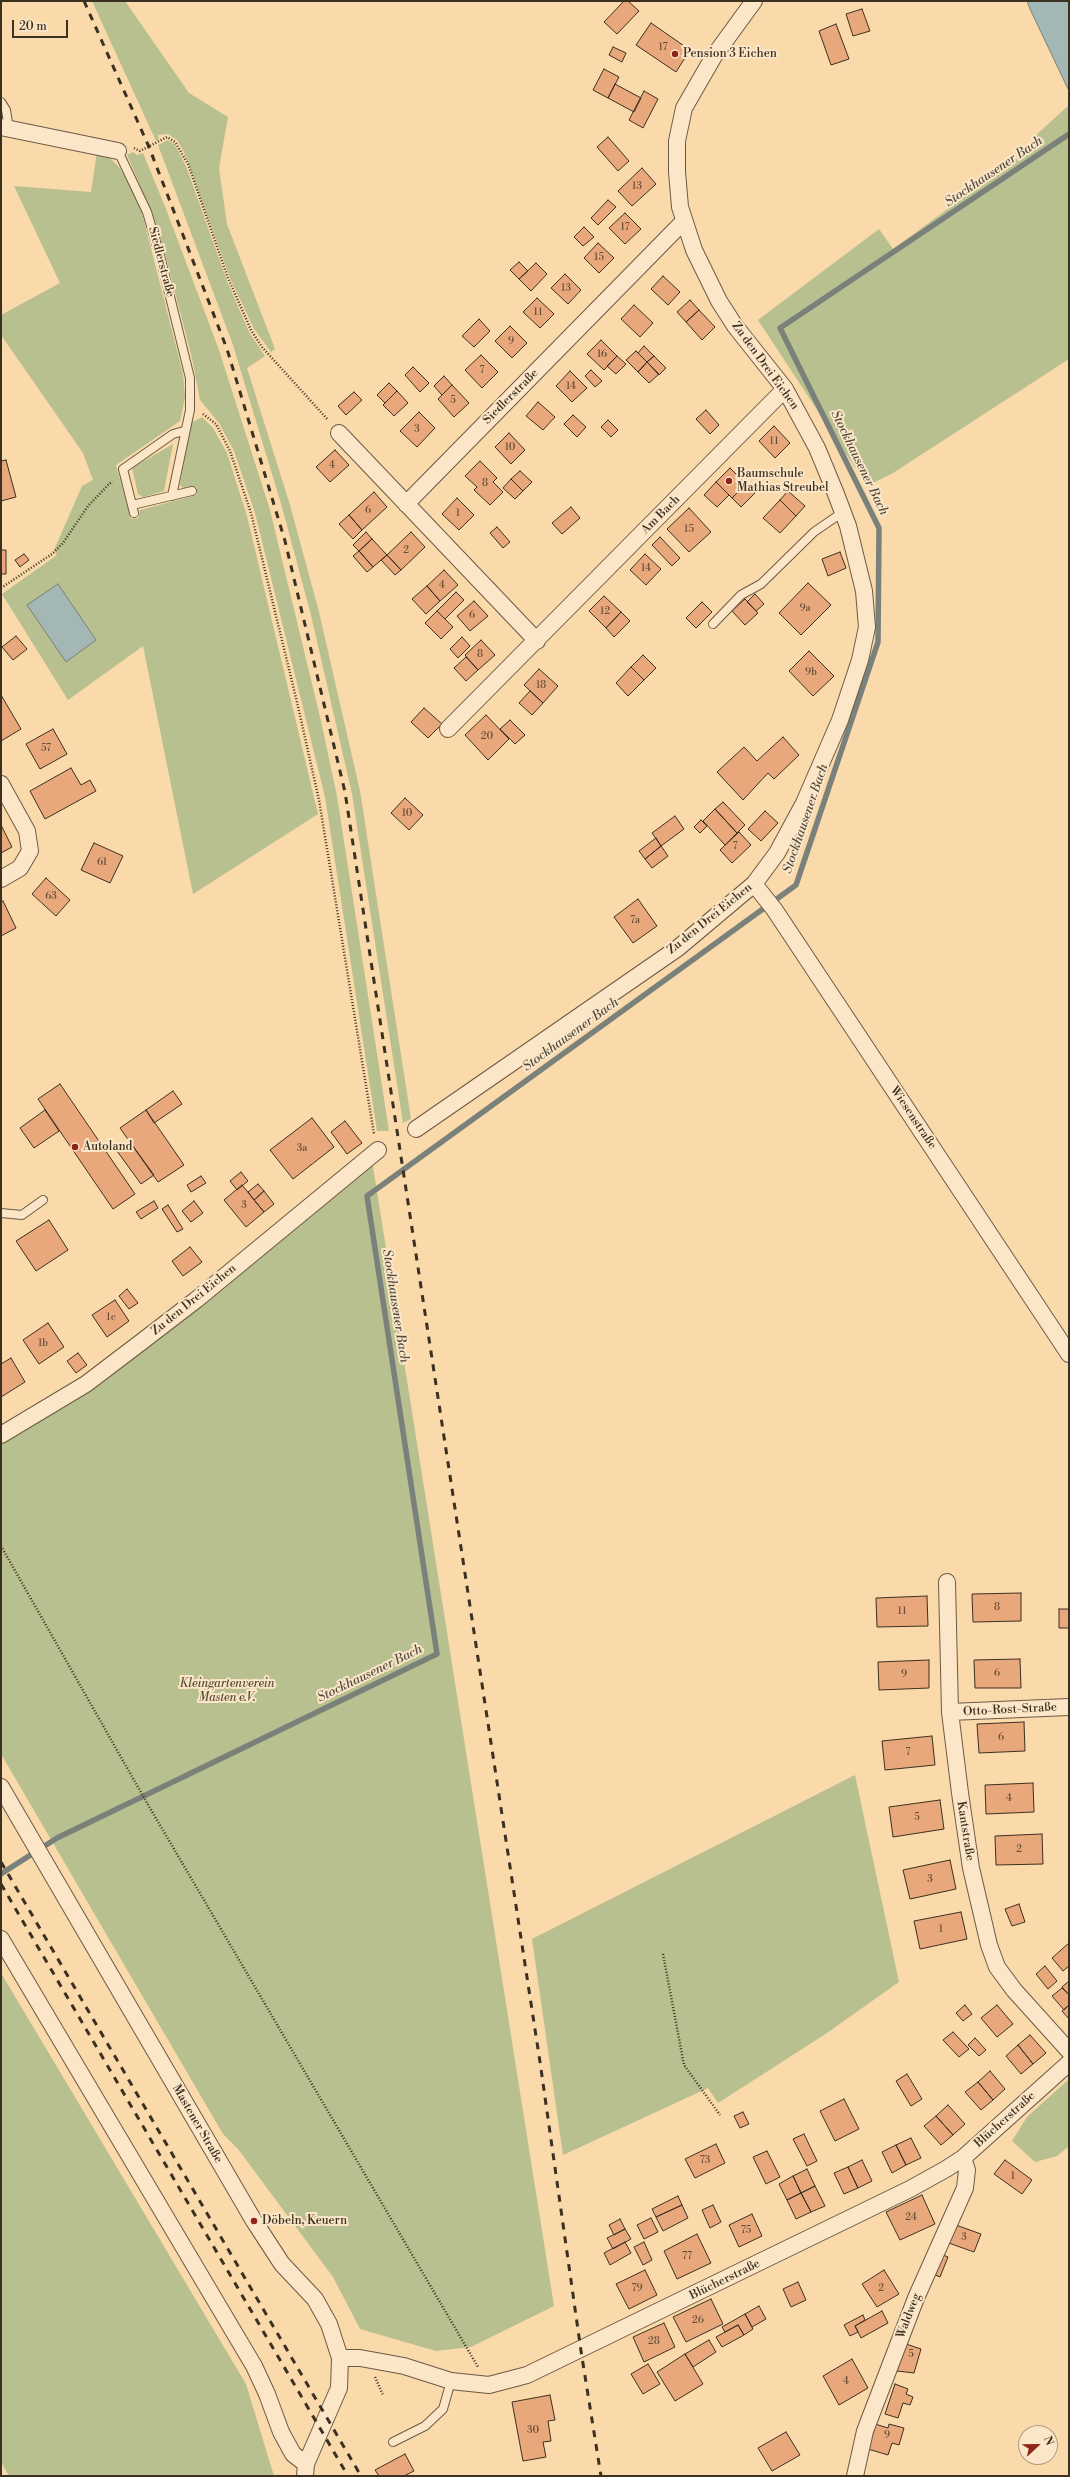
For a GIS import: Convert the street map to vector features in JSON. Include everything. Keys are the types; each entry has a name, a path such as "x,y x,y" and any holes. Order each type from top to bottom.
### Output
{"street":[{"name":"Zu den Drei Eichen","path":"416,1129 678,948 754,884 777,852 804,803 840,720 860,660 867,627 864,591 858,562 843,512 817,448 785,389 735,326 719,300 694,250 684,221 677,172 677,141 684,108 714,56 754,1"},
{"path":"5,128 118,151"},
{"name":"Siedlerstraße","path":"406,504 684,221"},
{"name":"Am Bach","path":"448,730 785,389"},
{"path":"339,433 537,641"},
{"path":"1,784 27,831 30,851 20,868 1,878"},
{"name":"Wiesenstraße","path":"754,884 774,909 1069,1354"},
{"name":"Zu den Drei Eichen","path":"1,1435 86,1384 196,1300 378,1150"},
{"name":"Kantstraße","path":"946,1582 950,1712 971,1868 989,1946 997,1967 1069,2051"},
{"name":"Otto-Rost-Straße","path":"950,1712 1069,1707"},
{"name":"Mastener Straße","path":"1,1787 254,2221 282,2264 315,2299 330,2324 340,2358 339,2388 306,2470 293,2454 281,2432 267,2394 254,2366 1,1939"},
{"name":"Blücherstraße","path":"340,2358 360,2358 404,2366 452,2381 489,2385 527,2375 581,2351 910,2189 963,2158 1069,2063"},
{"name":"Waldweg","path":"855,2476 865,2431 916,2298 965,2188 967,2170 963,2158"}],"lane":[{"path":"1,102 6,110 5,128"},
{"name":"Siedlerstraße","path":"118,151 147,212 160,256 190,378 190,410 184,431 172,496"},
{"path":"134,513 123,469 174,434 184,431"},
{"path":"132,505 192,491"},
{"path":"713,624 741,594 761,584 814,532 843,512"},
{"path":"1,1213 22,1216 43,1200"},
{"path":"393,2442 426,2426 443,2408 452,2381"}],"path":[{"path":"118,151 129,145 140,151 168,137 175,142 188,164 228,278 251,330 262,347 339,433"},
{"path":"190,410 202,413 216,424 230,451 250,513 319,800 361,1061 378,1150"},
{"path":"1,588 52,554 63,542 88,506 123,469"},
{"path":"1,1546 147,1803 489,2385"},
{"path":"663,1954 684,2065 720,2115"}],"green space":[{"path":"92,1 125,1 189,93 228,117 219,168 227,224 275,349 271,352 254,329 230,278 184,152 177,140 168,134 158,135 159,139 156,141"},
{"path":"1069,105 1069,359 893,473 867,486 758,320 879,229 893,249 1038,143 1034,137"},
{"path":"168,140 175,145 186,166 227,281 249,332 265,356 247,368 290,505 319,612 360,791 411,1119 403,1123 352,794 311,615 282,507 233,345 158,145"},
{"path":"97,152 111,159 120,168 131,187 142,213 183,374 185,397 180,421 116,465 131,519 138,518 140,510 197,495 197,487 184,489 180,485 191,423 202,417 213,428 227,453 247,516 318,814 193,894 143,646 68,700 2,594 57,555 54,550 82,486 93,480 83,453 1,335 1,315 60,283 14,186 91,192"},
{"path":"133,152 137,155 143,153 166,209 219,350 270,510 321,721 337,796 389,1131 377,1131 325,797 255,513 234,451 219,423 200,400 192,358 165,254 151,211 127,155"},
{"path":"173,444 164,491 143,497 138,494 132,468"},
{"name":"Kleingartenverein Masten e.V.","path":"372,1160 554,2306 471,2347 436,2351 360,2329 333,2277 238,2149 223,2134 1,1754 1,1445 92,1386 312,1216"},
{"path":"855,1775 899,1982 824,2035 718,2103 708,2088 563,2155 532,1939"},
{"path":"1,1973 246,2384 274,2476 9,2476 1,2462"},
{"path":"1069,2079 1069,2146 1057,2156 1035,2162 1012,2141 1027,2117"}],"shaded area":[{"path":"1027,1 1069,1 1069,91 1030,9"},
{"path":"58,584 96,640 66,662 27,605"}],"building":[{"path":"624,1 628,1 639,11 617,34 604,22"},
{"path":"862,9 870,31 853,36 846,14"},
{"path":"651,23 690,50 676,72 636,45"},
{"path":"836,24 849,59 831,65 819,31"},
{"path":"613,47 626,53 622,62 609,55"},
{"path":"604,69 619,77 608,98 593,90"},
{"path":"615,84 641,98 634,112 608,98"},
{"path":"644,91 658,99 643,128 629,120"},
{"path":"608,137 629,161 618,171 597,147"},
{"path":"642,168 656,184 632,206 618,191"},
{"path":"608,200 616,207 598,225 591,218"},
{"path":"625,213 641,229 625,244 609,228"},
{"path":"584,227 594,237 583,246 574,237"},
{"path":"598,243 614,258 599,273 584,258"},
{"path":"519,262 528,271 519,279 510,270"},
{"path":"536,263 547,274 531,291 519,279"},
{"path":"565,274 581,290 568,304 551,288"},
{"path":"663,276 680,292 668,305 651,289"},
{"path":"537,298 554,314 540,328 523,312"},
{"path":"690,300 699,310 686,322 677,312"},
{"path":"634,305 653,323 640,337 621,319"},
{"path":"699,310 715,327 702,340 686,322"},
{"path":"479,319 490,331 474,347 462,336"},
{"path":"510,326 527,343 512,358 495,341"},
{"path":"601,340 617,356 604,370 587,354"},
{"path":"644,346 654,356 647,362 638,353"},
{"path":"636,351 647,362 638,372 626,360"},
{"path":"481,355 498,372 482,388 465,370"},
{"path":"617,356 626,364 616,374 607,366"},
{"path":"654,356 666,368 659,375 647,362"},
{"path":"647,362 659,374 649,383 638,372"},
{"path":"413,367 429,383 420,392 405,375"},
{"path":"591,370 602,381 595,387 585,376"},
{"path":"570,371 587,388 572,402 556,386"},
{"path":"444,376 452,385 442,395 434,386"},
{"path":"389,383 397,391 385,403 377,395"},
{"path":"452,385 469,403 454,417 438,399"},
{"path":"397,391 408,403 394,416 383,405"},
{"path":"354,392 362,400 346,415 338,406"},
{"path":"538,402 555,417 543,430 526,416"},
{"path":"706,410 719,425 710,434 696,419"},
{"path":"419,412 435,428 417,447 400,431"},
{"path":"573,415 586,427 577,437 564,424"},
{"path":"608,420 618,430 611,437 601,427"},
{"path":"774,426 790,443 775,458 759,441"},
{"path":"509,433 525,450 511,464 495,447"},
{"path":"335,450 349,465 330,482 316,467"},
{"path":"6,460 16,497 1,501 1,461"},
{"path":"480,461 497,478 493,482 503,492 490,505 474,490 477,487 465,476"},
{"path":"730,468 746,484 732,498 716,482"},
{"path":"520,471 532,482 523,491 511,479"},
{"path":"511,479 523,491 515,499 503,488"},
{"path":"716,482 729,495 717,507 704,495"},
{"path":"746,484 755,493 741,507 732,498"},
{"path":"788,491 805,506 796,516 780,500"},
{"path":"374,492 387,507 362,530 349,515"},
{"path":"457,498 474,515 459,530 442,514"},
{"path":"780,500 796,516 780,533 763,518"},
{"path":"571,507 580,518 562,534 552,523"},
{"path":"689,508 711,532 689,552 667,529"},
{"path":"349,515 362,530 353,539 339,524"},
{"path":"497,527 510,542 503,548 490,533"},
{"path":"366,532 372,539 359,551 353,545"},
{"path":"411,532 425,547 401,570 387,555"},
{"path":"660,537 680,558 672,566 652,545"},
{"path":"372,539 387,555 373,567 359,551"},
{"path":"1,550 6,550 6,574 1,574"},
{"path":"359,551 373,567 367,572 353,556"},
{"path":"840,552 846,568 828,576 822,559"},
{"path":"24,554 29,560 20,567 15,560"},
{"path":"645,554 661,569 646,585 630,570"},
{"path":"387,555 401,570 395,575 381,560"},
{"path":"444,570 458,585 440,601 427,586"},
{"path":"808,583 831,605 801,635 779,613"},
{"path":"427,586 440,601 426,614 412,599"},
{"path":"456,592 464,600 445,619 437,611"},
{"path":"755,594 764,604 756,611 747,602"},
{"path":"604,596 621,612 606,628 589,611"},
{"path":"745,599 758,613 745,625 732,611"},
{"path":"474,601 488,616 470,631 457,616"},
{"path":"702,602 712,612 696,628 686,618"},
{"path":"437,611 453,627 441,639 425,623"},
{"path":"621,612 630,621 614,637 606,628"},
{"path":"16,636 27,649 13,660 2,647"},
{"path":"462,637 470,646 458,658 450,649"},
{"path":"481,640 495,655 478,670 465,655"},
{"path":"809,651 834,676 813,696 789,671"},
{"path":"643,655 656,668 644,680 631,667"},
{"path":"466,657 478,670 466,681 454,668"},
{"path":"631,667 644,680 628,696 616,683"},
{"path":"539,669 558,686 543,703 524,685"},
{"path":"530,691 543,703 532,715 519,703"},
{"path":"1,695 21,729 1,741"},
{"path":"424,708 442,724 428,738 411,722"},
{"path":"486,715 509,739 488,760 465,735"},
{"path":"510,720 525,735 515,744 500,729"},
{"path":"53,729 67,754 40,769 26,744"},
{"path":"783,737 799,755 774,779 768,773 743,800 717,772 744,747 757,761"},
{"path":"71,768 81,785 90,780 96,791 45,819 30,791"},
{"path":"405,798 423,815 409,830 391,813"},
{"path":"723,802 745,825 737,833 715,809"},
{"path":"715,809 737,833 725,845 703,821"},
{"path":"765,811 778,823 761,841 748,829"},
{"path":"675,816 684,829 661,846 652,833"},
{"path":"701,820 707,826 700,833 694,827"},
{"path":"1,825 12,847 1,853"},
{"path":"739,832 751,845 732,863 720,850"},
{"path":"656,838 661,846 645,859 639,851"},
{"path":"94,843 123,856 110,883 81,870"},
{"path":"661,846 668,856 652,868 645,859"},
{"path":"46,878 70,900 56,916 32,894"},
{"path":"638,899 657,926 633,943 614,917"},
{"path":"3,901 16,928 1,936 1,902"},
{"path":"60,1084 135,1194 113,1209 38,1099"},
{"path":"173,1091 182,1104 154,1123 146,1110"},
{"path":"45,1110 59,1131 34,1148 20,1128"},
{"path":"146,1110 184,1165 158,1182 120,1128"},
{"path":"312,1118 334,1147 293,1179 270,1150"},
{"path":"345,1121 362,1143 347,1154 331,1132"},
{"path":"130,1142 154,1175 141,1184 117,1151"},
{"path":"241,1172 248,1181 237,1190 230,1181"},
{"path":"201,1176 206,1183 191,1192 187,1185"},
{"path":"258,1184 264,1191 254,1200 248,1192"},
{"path":"242,1185 264,1212 246,1227 224,1200"},
{"path":"264,1191 274,1204 264,1212 254,1200"},
{"path":"154,1201 158,1208 141,1219 136,1212"},
{"path":"194,1201 203,1213 191,1222 182,1211"},
{"path":"168,1205 183,1229 177,1232 162,1209"},
{"path":"49,1220 68,1250 36,1271 16,1241"},
{"path":"190,1247 202,1262 183,1276 172,1261"},
{"path":"127,1289 138,1303 129,1309 119,1296"},
{"path":"115,1300 129,1321 107,1337 92,1315"},
{"path":"48,1323 64,1347 39,1364 23,1340"},
{"path":"78,1353 87,1365 76,1373 67,1361"},
{"path":"11,1358 25,1382 1,1397 1,1364"},
{"path":"1021,1593 1021,1621 973,1622 972,1594"},
{"path":"927,1596 928,1626 877,1627 876,1598"},
{"path":"1059,1609 1069,1609 1069,1628 1059,1628"},
{"path":"1020,1659 1021,1688 975,1688 974,1660"},
{"path":"929,1660 929,1688 879,1690 878,1662"},
{"path":"1024,1722 1025,1751 979,1753 977,1724"},
{"path":"932,1736 935,1765 885,1770 882,1741"},
{"path":"1033,1783 1034,1812 986,1814 985,1785"},
{"path":"940,1800 944,1829 893,1837 889,1807"},
{"path":"1042,1834 1043,1864 996,1865 995,1836"},
{"path":"950,1860 956,1889 910,1899 903,1870"},
{"path":"1019,1904 1025,1922 1012,1926 1005,1909"},
{"path":"961,1912 967,1939 920,1949 914,1921"},
{"path":"1069,1943 1069,1966 1063,1971 1052,1958"},
{"path":"1045,1966 1057,1981 1048,1989 1036,1974"},
{"path":"1069,1981 1069,1995 1062,1987"},
{"path":"1062,1988 1069,1995 1069,2005 1064,2010 1052,1996"},
{"path":"965,2005 972,2014 963,2021 956,2013"},
{"path":"997,2005 1013,2024 997,2037 981,2018"},
{"path":"1069,2005 1069,2019 1062,2011"},
{"path":"953,2032 969,2049 959,2057 943,2040"},
{"path":"1030,2035 1046,2053 1033,2064 1018,2045"},
{"path":"975,2038 986,2050 979,2056 968,2045"},
{"path":"1018,2045 1033,2064 1021,2074 1006,2056"},
{"path":"990,2071 1005,2089 993,2100 978,2082"},
{"path":"907,2074 922,2099 911,2106 896,2081"},
{"path":"978,2082 993,2100 981,2110 965,2092"},
{"path":"844,2099 859,2129 835,2141 820,2111"},
{"path":"948,2105 965,2124 953,2135 936,2116"},
{"path":"743,2112 749,2124 740,2128 734,2116"},
{"path":"936,2116 953,2135 941,2145 924,2126"},
{"path":"804,2134 817,2161 807,2166 793,2139"},
{"path":"911,2138 921,2158 906,2165 896,2145"},
{"path":"716,2144 725,2163 695,2178 685,2159"},
{"path":"896,2145 906,2165 892,2173 882,2152"},
{"path":"767,2151 780,2177 766,2184 753,2157"},
{"path":"862,2160 872,2181 858,2188 848,2167"},
{"path":"1005,2160 1032,2180 1022,2194 994,2174"},
{"path":"848,2167 858,2188 844,2194 834,2173"},
{"path":"807,2169 815,2186 801,2193 793,2176"},
{"path":"793,2176 801,2193 787,2200 779,2184"},
{"path":"815,2186 825,2206 811,2212 801,2193"},
{"path":"801,2193 811,2212 796,2219 787,2200"},
{"path":"922,2195 935,2224 900,2240 886,2212"},
{"path":"678,2196 682,2205 656,2217 652,2209"},
{"path":"682,2205 688,2218 663,2231 656,2217"},
{"path":"713,2205 721,2222 710,2228 702,2210"},
{"path":"752,2214 762,2236 739,2247 729,2225"},
{"path":"651,2218 658,2232 644,2239 637,2225"},
{"path":"620,2219 625,2229 614,2235 609,2225"},
{"path":"953,2224 981,2234 974,2252 946,2242"},
{"path":"625,2229 631,2239 613,2249 607,2238"},
{"path":"697,2234 711,2263 677,2279 664,2251"},
{"path":"625,2242 631,2253 610,2265 604,2253"},
{"path":"644,2242 652,2260 643,2265 634,2247"},
{"path":"941,2254 948,2257 940,2277 933,2274"},
{"path":"645,2270 657,2295 629,2309 616,2284"},
{"path":"884,2270 899,2294 877,2307 862,2284"},
{"path":"798,2282 806,2300 791,2307 783,2289"},
{"path":"711,2299 723,2324 686,2342 673,2317"},
{"path":"759,2306 766,2319 752,2327 745,2314"},
{"path":"882,2311 888,2323 861,2338 855,2326"},
{"path":"745,2314 753,2329 744,2335 738,2325 725,2332 722,2327"},
{"path":"863,2315 865,2320 855,2326 858,2332 850,2336 844,2325"},
{"path":"664,2323 675,2347 644,2362 633,2337"},
{"path":"738,2325 744,2335 722,2347 716,2337"},
{"path":"709,2340 716,2352 693,2367 685,2354"},
{"path":"906,2344 921,2349 914,2373 897,2371"},
{"path":"685,2354 703,2384 675,2401 657,2372"},
{"path":"852,2359 868,2388 839,2405 823,2376"},
{"path":"648,2364 660,2384 643,2394 631,2374"},
{"path":"895,2384 908,2389 906,2394 913,2397 910,2405 903,2403 898,2418 885,2414"},
{"path":"550,2395 555,2420 548,2421 551,2441 543,2442 546,2457 523,2461 512,2402"},
{"path":"875,2424 888,2428 889,2424 904,2428 899,2445 892,2443 888,2455 868,2449"},
{"path":"786,2432 800,2455 772,2471 758,2448"},
{"path":"405,2454 414,2471 404,2476 379,2476 375,2470"}],"waterway":[{"name":"Stockhausener Bach","path":"1,1874 57,1838 437,1654 367,1196 796,885 878,642 879,528 780,328 1069,134"}],"railway":[{"path":"84,1 149,147 227,349 285,541 345,792 540,2062 581,2351 601,2476"},
{"path":"1,1862 361,2476"},
{"path":"1,1884 348,2476"}],"place":[{"name":"Pension 3 Eichen","path":"675,54"},
{"name":"Baumschule Mathias Streubel","path":"729,481"},
{"name":"Autoland","path":"75,1147"},
{"name":"Döbeln, Keuern","path":"254,2221"}]}
